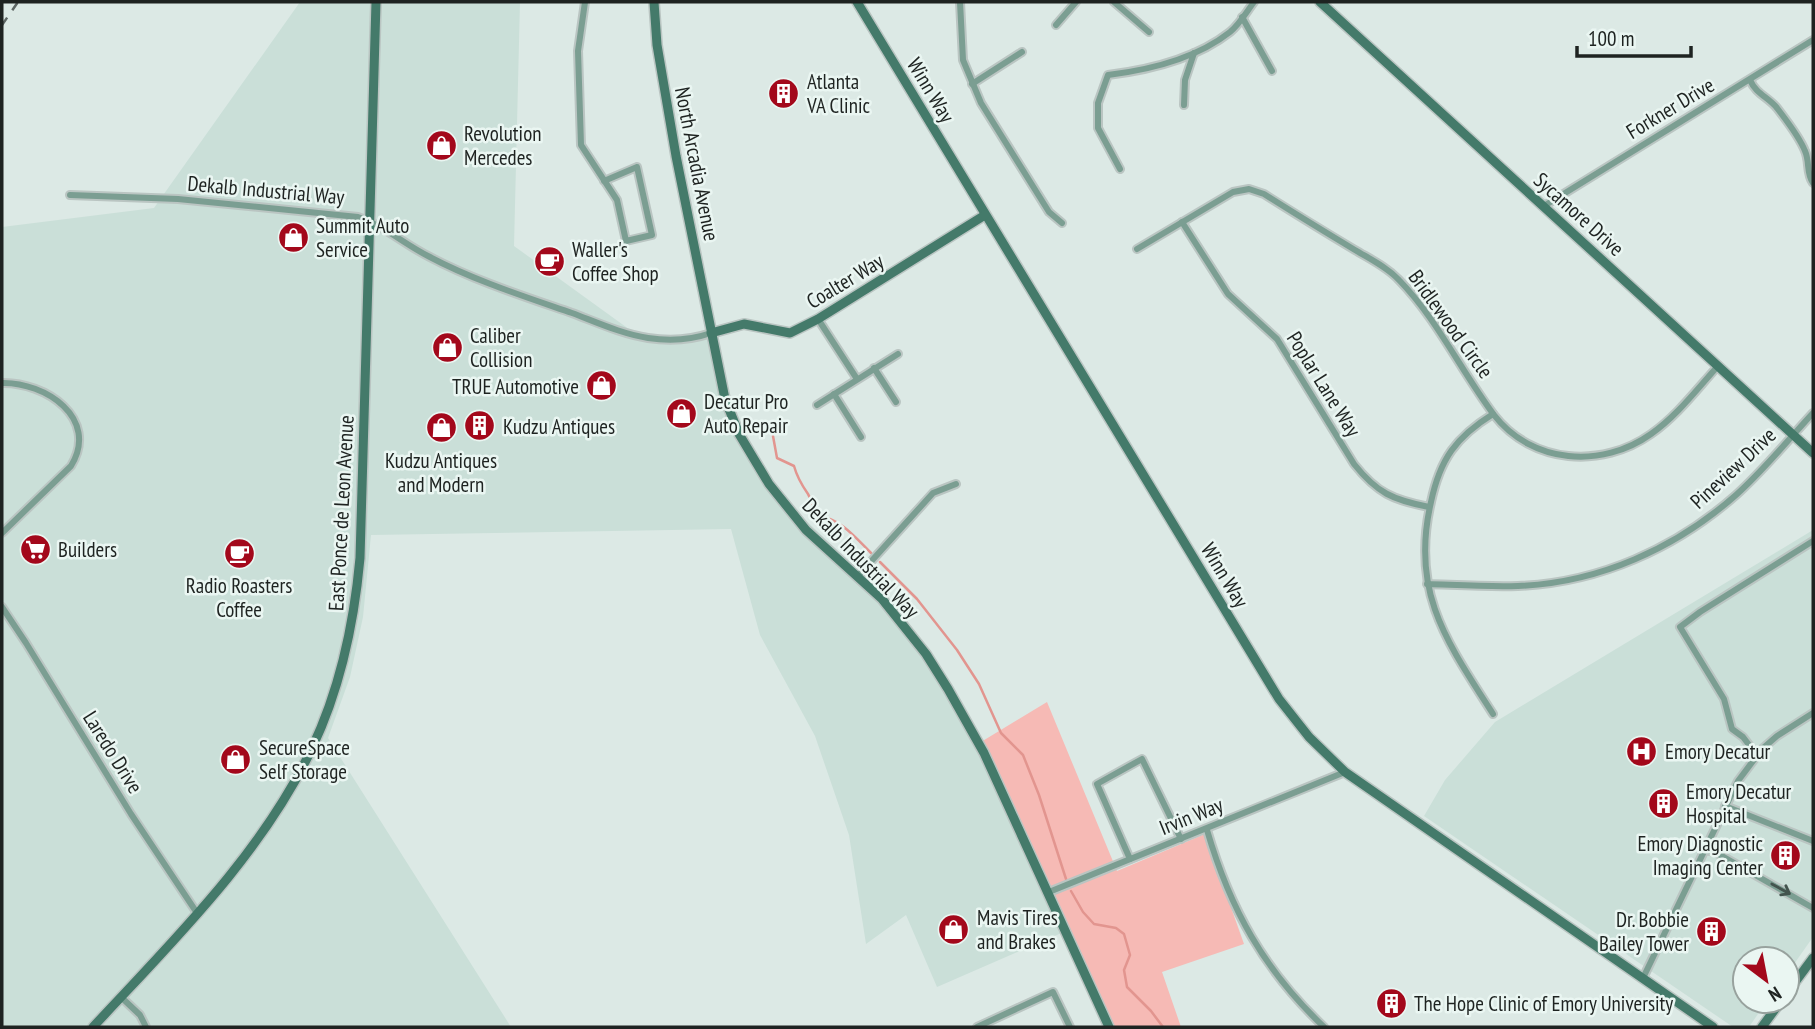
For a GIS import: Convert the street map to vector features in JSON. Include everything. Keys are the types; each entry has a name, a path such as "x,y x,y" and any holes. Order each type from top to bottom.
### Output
{"street":[{"name":"East Ponce de Leon Avenue","path":"93,1027 197,913 248,851 297,778 330,706 348,643 360,558 376,2"},
{"path":"585,2 578,51 581,145 604,181 617,200 626,241 652,235 636,167 604,181"},
{"name":"North Arcadia Avenue","path":"653,2 657,45 674,148 712,333"},
{"name":"Winn Way","path":"857,2 1279,699 1310,737 1345,772 1713,1027"},
{"path":"960,2 963,60 972,84 1049,212 1062,223"},
{"path":"1056,25 1076,2"},
{"path":"1114,2 1149,32"},
{"path":"1120,169 1098,128 1098,103 1108,75 1129,73 1194,53 1232,31 1254,2"},
{"name":"Sycamore Drive","path":"1320,2 1813,453"},
{"path":"1242,17 1272,71"},
{"name":"Forkner Drive","path":"1544,206 1813,40"},
{"path":"972,84 1022,52"},
{"path":"1184,105 1185,80 1194,53"},
{"path":"1750,80 1758,93 1770,99 1806,152 1808,176 1813,183"},
{"name":"Bridlewood Circle","path":"1138,248 1223,197 1249,189 1264,194 1394,275 1406,287 1493,414 1520,439 1549,453 1578,458 1623,450 1652,434 1676,413 1718,366"},
{"name":"Dekalb Industrial Way","path":"71,195 178,198 345,214 370,221 453,269 502,289 616,328 660,339 694,338 712,333 730,410 739,434 769,484 806,530 882,599 906,628 948,689 984,753 1109,1027"},
{"name":"Coalter Way","path":"712,333 744,324 790,333 818,319 985,215"},
{"name":"Poplar Lane Way","path":"1182,222 1228,294 1277,339 1354,464 1367,480 1399,500 1430,507"},
{"path":"818,319 857,379"},
{"path":"817,405 898,354"},
{"path":"874,368 896,402"},
{"path":"2,383 26,385 48,394 72,418 80,439 71,466 2,533"},
{"path":"834,394 861,437"},
{"name":"Pineview Drive","path":"1427,584 1530,585 1584,576 1647,554 1699,525 1738,494 1813,413"},
{"path":"1493,414 1464,435 1447,455 1440,470 1424,535 1427,584 1446,638 1493,715"},
{"path":"857,577 933,494 956,484"},
{"path":"1756,754 1743,737 1732,729 1724,699 1679,627 1813,541"},
{"name":"Laredo Drive","path":"2,607 131,814 197,913"},
{"path":"1643,978 1738,782 1756,754 1777,736 1813,713"},
{"path":"1130,859 1097,784 1142,759 1181,839"},
{"name":"Irvin Way","path":"1049,892 1345,772"},
{"path":"1725,806 1813,841"},
{"path":"1207,830 1249,935 1280,982 1324,1027"},
{"path":"1705,850 1715,852 1813,908"},
{"path":"1801,974 1813,958"},
{"path":"977,1027 1053,992 1070,1027"},
{"path":"121,997 140,1015 146,1027"}],"shaded area":[{"path":"300,2 520,2 514,246 644,340 713,333 738,427 753,459 793,508 835,548 921,645 976,745 1066,931 937,987 906,915 866,944 849,835 815,736 760,635 731,529 371,535 363,617 350,677 328,738 511,1027 2,1027 2,227 154,208"},
{"name":"Emory Decatur","path":"1813,530 1813,937 1801,954 1801,945 1731,945 1731,1015 1757,1015 1749,1027 1733,1027 1424,816 1445,780 1495,722"},
{"path":"1047,702 1117,871 1205,834 1244,944 1162,972 1181,1027 1107,1027 976,745"}],"waterway":[{"path":"773,436 777,458 794,466 818,516 840,525 871,553"},
{"path":"880,562 917,599 957,650 979,684 1001,733 1023,755 1066,879"},
{"path":"1071,891 1083,912 1094,924 1116,928 1124,934 1130,955 1124,970 1127,987 1163,1027"}],"railway":[{"path":"2,25 18,2"}],"place":[{"name":"Atlanta VA Clinic","path":"784,93"},
{"name":"Revolution Mercedes","path":"441,145"},
{"name":"Summit Auto Service","path":"293,237"},
{"name":"Waller's Coffee Shop","path":"549,261"},
{"name":"Caliber Collision","path":"447,347"},
{"name":"TRUE Automotive","path":"602,386"},
{"name":"Decatur Pro Auto Repair","path":"681,413"},
{"name":"Kudzu Antiques","path":"480,426"},
{"name":"Kudzu Antiques and Modern","path":"441,428"},
{"name":"Builders","path":"35,549"},
{"name":"Radio Roasters Coffee","path":"239,553"},
{"name":"Emory Decatur","path":"1642,751"},
{"name":"SecureSpace Self Storage","path":"236,759"},
{"name":"Emory Decatur Hospital","path":"1663,803"},
{"name":"Emory Diagnostic Imaging Center","path":"1786,855"},
{"name":"Mavis Tires and Brakes","path":"954,929"},
{"name":"Dr. Bobbie Bailey Tower","path":"1712,931"},
{"name":"The Hope Clinic of Emory University","path":"1391,1003"}]}
